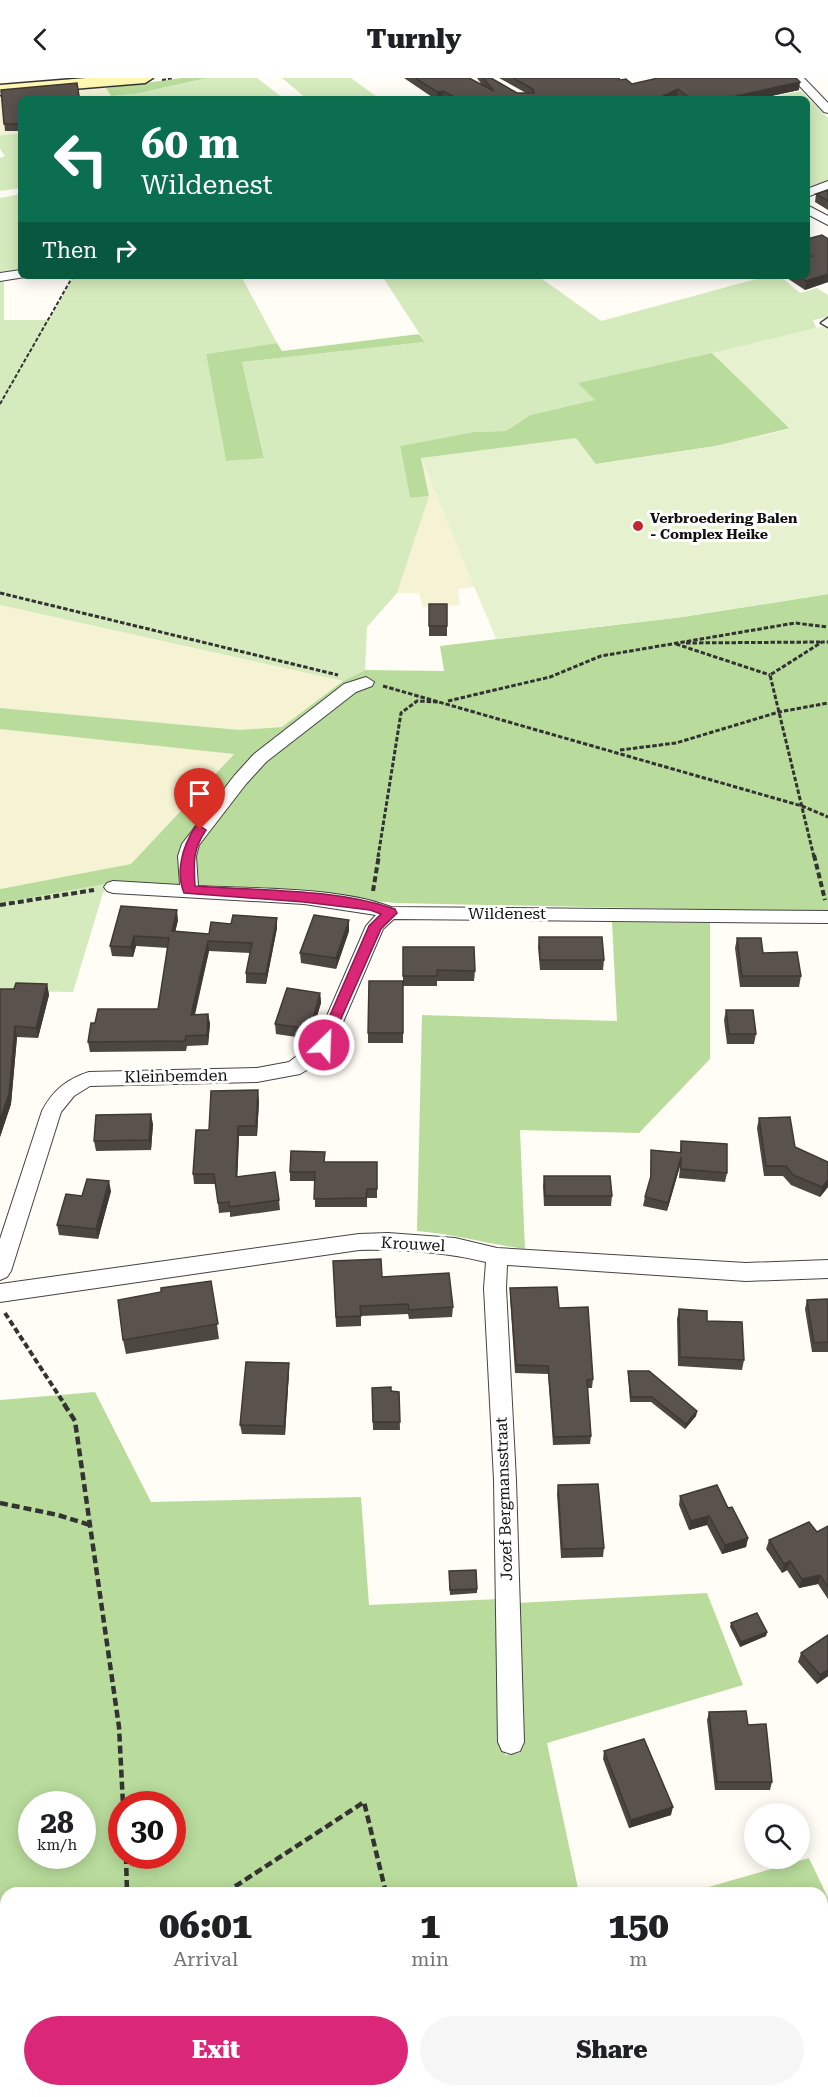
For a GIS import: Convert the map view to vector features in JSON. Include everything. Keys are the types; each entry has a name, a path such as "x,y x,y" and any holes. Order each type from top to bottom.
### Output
{"main road":[{"path":"0,90 145,78"}],"street":[{"path":"798,78 828,110"},
{"path":"810,193 828,185"},
{"path":"810,211 828,221"},
{"path":"0,278 18,275"},
{"path":"189,890 187,856 191,844 240,780 260,758 350,688 366,682"},
{"name":"Wildenest","path":"113,887 304,898 371,906 390,913 827,909"},
{"name":"Kleinbemden","path":"0,1271 52,1111 60,1096 74,1084 89,1079 257,1075 292,1069 305,1062 324,1045 375,926 390,913"},
{"name":"Krouwel","path":"0,1293 351,1243 388,1241 455,1246 497,1256 746,1272 828,1269"},
{"name":"Jozef Bergmansstraat","path":"497,1256 495,1288 505,1480 511,1742"}],"lane":[{"path":"828,320 825,323 828,325"}],"path":[{"path":"0,404 71,279"},
{"path":"0,593 446,702 802,806 828,817"},
{"path":"371,906 401,713 417,701 446,702 550,677 601,656 795,623 828,627"},
{"path":"770,675 822,642"},
{"path":"674,643 828,642"},
{"path":"674,643 770,675"},
{"path":"770,675 827,909"},
{"path":"616,751 676,743 779,712 828,703"},
{"path":"0,905 113,887"},
{"path":"0,1305 75,1421 119,1727 122,1791"},
{"path":"0,1503 58,1515 90,1525"},
{"path":"234,1887 364,1802 385,1887"},
{"path":"127,1869 128,1887"}],"shaded area":[{"path":"106,88 110,96 18,96 18,134 0,135 0,95"},
{"path":"421,458 475,587 458,589 460,605 423,608 419,593 397,593 429,496"},
{"path":"0,605 343,681 282,727 241,730 0,708"},
{"path":"0,729 234,753 131,864 0,889"}],"green space":[{"path":"182,78 207,78 135,94 111,96 106,88"},
{"path":"207,78 257,78 280,96 111,96 135,94"},
{"path":"282,78 351,78 376,96 303,96"},
{"path":"801,91 806,96 777,96"},
{"path":"810,100 828,118 828,181 810,187"},
{"path":"18,134 18,188 0,191 0,158 5,156 0,149 0,135"},
{"path":"18,195 18,270 0,272 0,198"},
{"path":"72,279 243,279 277,343 206,354 226,461 264,457 242,362 425,342 384,279 542,279 601,321 757,279 784,279 800,293 817,288 828,295 828,317 813,320 817,330 579,383 596,400 530,415 506,431 473,432 400,446 410,498 429,496 397,593 367,627 365,670 343,681 0,605 0,280 4,280 4,320 49,320"},
{"name":"Verbroedering Balen - Complex Heike","path":"828,325 828,594 682,617 496,639 421,458 576,438 596,464 716,446 790,429 712,353"},
{"path":"419,334 425,342 242,362 264,458 226,461 206,354 277,343 282,351"},
{"path":"712,353 791,428 716,446 596,464 421,458 429,496 410,498 400,446 473,432 506,431 530,415 595,400 578,383"},
{"path":"828,594 828,912 396,903 208,886 111,883 0,903 0,889 131,864 234,754 0,729 0,708 240,730 282,727 343,681 365,670 444,671 440,646 682,617"},
{"path":"110,883 103,893 73,992 0,991 0,903"},
{"path":"612,922 710,923 710,1059 639,1133 520,1130 525,1249 417,1231 422,1015 617,1021"},
{"path":"95,1392 151,1502 361,1497 369,1605 499,1599 505,1755 520,1753 517,1603 707,1593 743,1685 547,1743 578,1887 0,1887 0,1400"},
{"path":"810,1860 823,1887 709,1887 771,1869 810,1869"}],"building":[{"path":"415,78 469,78 494,91 483,78 491,78 517,93 534,93 533,89 513,78 619,78 620,80 626,79 632,84 658,78 796,78 800,82 737,96 687,96 678,89 663,96 452,96 443,91 437,92"},
{"path":"77,83 79,96 18,96 18,124 4,124 1,90"},
{"path":"828,190 828,201 816,194"},
{"path":"822,235 828,239 828,274 806,281 803,279 810,279 810,238"},
{"path":"429,604 447,604 447,626 429,626"},
{"path":"121,906 177,910 172,931 209,934 211,922 231,924 233,915 277,918 266,974 246,973 252,943 208,941 191,1015 208,1014 207,1035 186,1036 185,1041 88,1042 91,1023 95,1023 98,1009 158,1009 169,938 134,936 131,947 110,946"},
{"path":"314,915 349,920 336,958 300,953"},
{"path":"539,937 602,937 604,960 540,960"},
{"path":"737,938 761,938 763,953 797,952 801,976 742,976"},
{"path":"403,947 474,947 475,971 437,970 437,976 403,976"},
{"path":"369,981 403,981 403,1033 368,1033"},
{"path":"16,983 47,984 36,1028 15,1026 9,1094 0,1120 0,989 14,989"},
{"path":"287,988 320,993 310,1029 275,1024"},
{"path":"726,1010 753,1010 756,1034 729,1034"},
{"path":"258,1090 256,1126 238,1126 236,1177 275,1172 279,1200 229,1207 229,1202 218,1203 214,1174 193,1174 196,1130 209,1130 211,1091"},
{"path":"151,1114 149,1140 94,1141 96,1115"},
{"path":"790,1117 795,1147 828,1162 828,1180 822,1187 793,1175 786,1166 766,1166 759,1118"},
{"path":"681,1141 727,1144 727,1173 681,1169 681,1157 668,1203 645,1197 651,1176 651,1150 681,1153"},
{"path":"291,1151 325,1152 324,1162 377,1162 377,1189 367,1189 366,1198 314,1199 315,1172 290,1172"},
{"path":"544,1176 610,1176 612,1196 545,1196"},
{"path":"87,1179 109,1181 96,1229 57,1225 66,1194 82,1196"},
{"path":"381,1259 382,1277 449,1273 453,1307 409,1310 408,1304 360,1306 361,1316 336,1317 333,1261"},
{"path":"211,1281 218,1324 123,1340 118,1300 161,1292 161,1288"},
{"path":"557,1287 559,1308 588,1307 593,1379 587,1380 591,1436 554,1437 548,1366 516,1365 510,1288"},
{"path":"828,1299 828,1342 814,1343 807,1300"},
{"path":"679,1309 707,1311 707,1321 742,1322 744,1360 680,1357"},
{"path":"246,1362 289,1363 284,1426 240,1425"},
{"path":"628,1371 649,1371 697,1411 686,1424 652,1397 631,1397"},
{"path":"391,1387 391,1391 399,1392 400,1422 373,1422 372,1388"},
{"path":"598,1484 604,1548 562,1549 558,1485"},
{"path":"717,1485 728,1508 732,1507 748,1538 725,1545 709,1516 691,1521 680,1496"},
{"path":"809,1522 817,1532 828,1526 828,1587 820,1575 802,1579 790,1561 784,1564 769,1540"},
{"path":"476,1570 477,1589 450,1590 449,1571"},
{"path":"757,1613 767,1632 741,1642 731,1623"},
{"path":"828,1635 828,1670 820,1675 801,1653"},
{"path":"746,1711 748,1725 766,1724 772,1782 717,1782 709,1712"},
{"path":"644,1739 673,1807 631,1820 604,1751"}],"place":[{"name":"Verbroedering Balen - Complex Heike","path":"638,526"}],"route":[{"path":"200,830 187,856 189,890 304,898 371,906 390,913 375,926 324,1045"}]}
